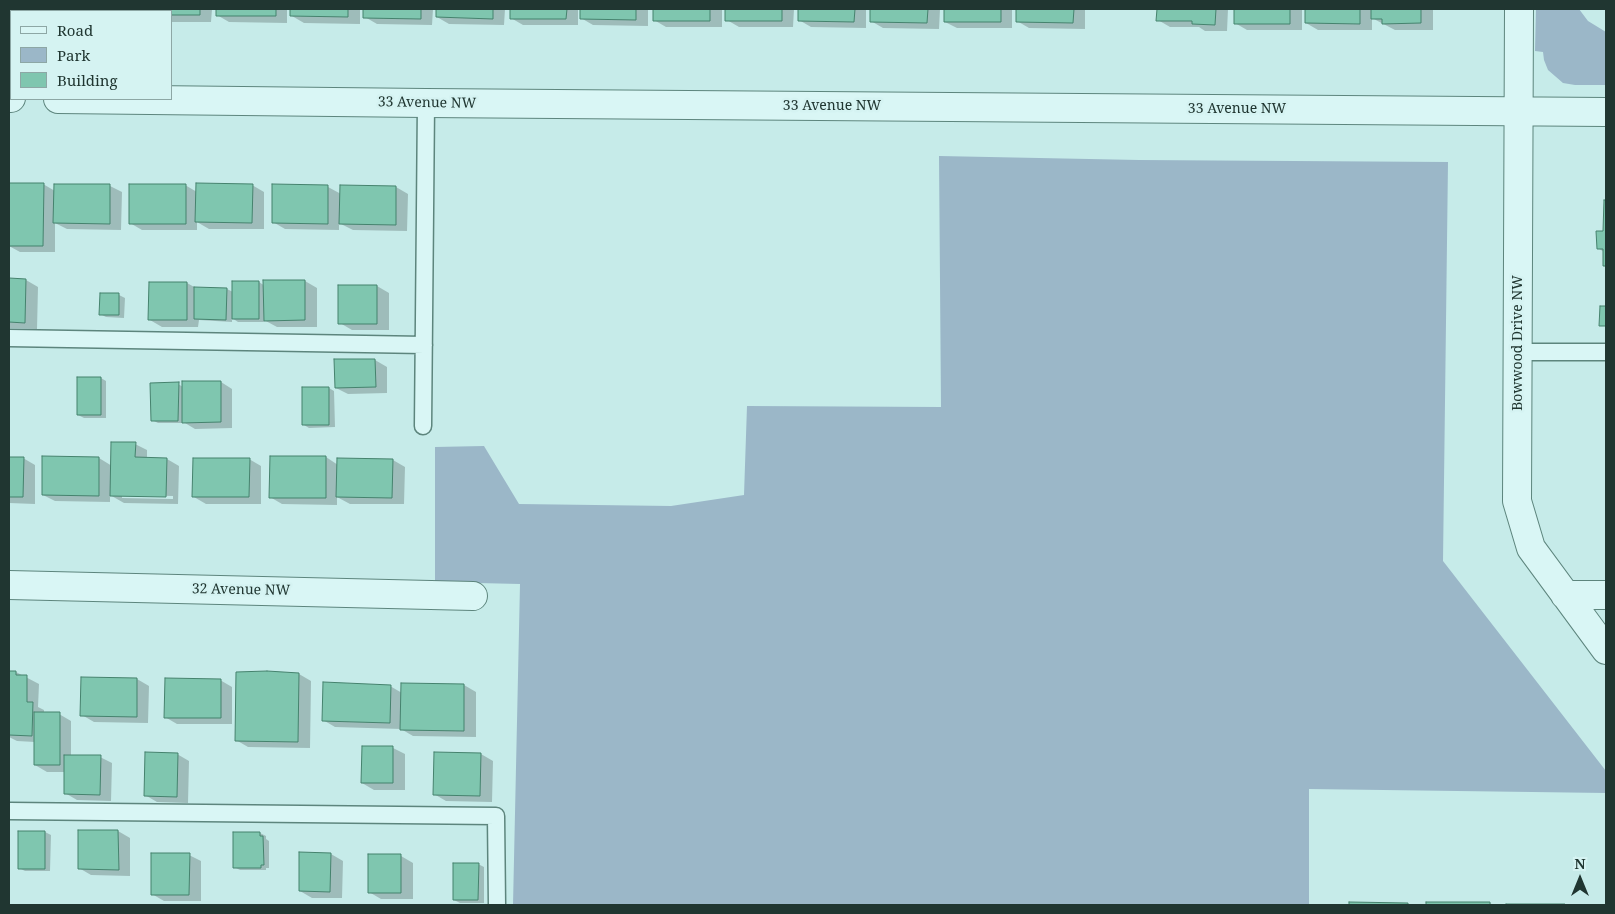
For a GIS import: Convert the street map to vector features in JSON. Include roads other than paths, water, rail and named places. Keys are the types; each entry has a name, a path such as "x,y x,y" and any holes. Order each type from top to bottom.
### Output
{"street":[{"name":"Bowwood Drive NW","path":"1520,9 1517,500 1531,548 1606,650"},
{"name":"33 Avenue NW","path":"150,100 1606,112"},
{"name":"32 Avenue NW","path":"9,585 473,596"},
{"path":"1565,595 1606,595"}],"lane":[{"path":"423,426 426,103"},
{"path":"9,338 424,345"},
{"path":"1518,352 1606,352"},
{"path":"9,811 496,816 496,905"}]}
